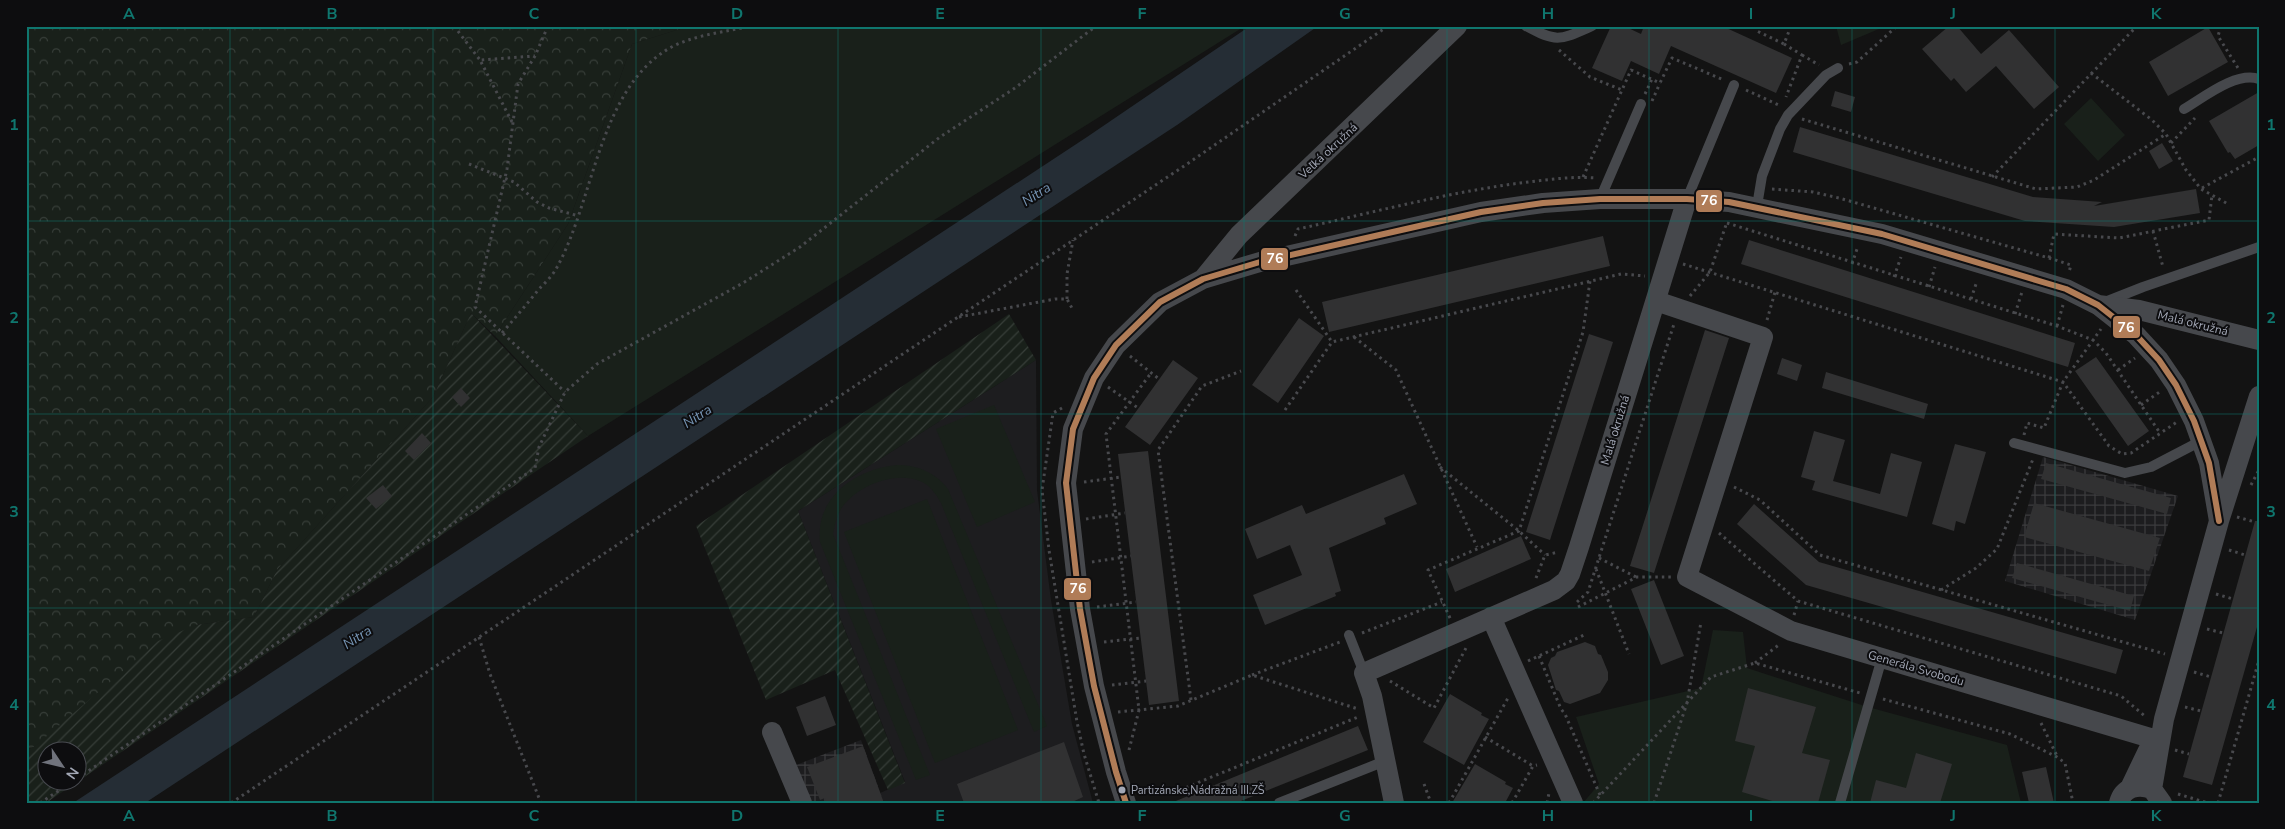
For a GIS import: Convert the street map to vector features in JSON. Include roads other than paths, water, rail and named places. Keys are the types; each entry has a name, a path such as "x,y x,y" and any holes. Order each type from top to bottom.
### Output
{"street":[{"name":"Veľká okružná","path":"1203,279 1239,235 1457,26"},
{"name":"Malá okružná","path":"1126,803 1094,686 1080,609 1066,483 1073,429 1094,378 1116,345 1160,302 1203,279 1326,246 1481,212 1543,203 1600,199 1687,199 1757,206 1882,234 1959,256 2066,289 2104,310 2136,335 2159,360 2176,385 2190,413 2209,462 2227,519"},
{"name":"Malá okružná","path":"1373,674 1461,640 1491,617 1554,590 1566,581 1579,546 1687,199"},
{"name":"Generála Svobodu","path":"1656,301 1762,337 1687,577 1791,631 2032,702 2156,726"},
{"name":"Malá okružná","path":"2104,310 2139,310 2259,340"},
{"path":"2125,795 2156,726 2227,519 2259,396"},
{"path":"1491,617 1573,803"},
{"path":"1373,674 1371,711 1394,803"},
{"path":"2125,795 2138,786 2162,797 2156,726"},
{"path":"772,732 802,803"}],"lane":[{"path":"1526,26 1548,38 1564,38 1592,26"},
{"path":"1757,206 1762,176 1780,129 1788,115 1826,75 1838,68"},
{"path":"2184,109 2234,80 2243,77 2259,79"},
{"path":"1687,199 1734,85"},
{"path":"1600,199 1641,104"},
{"path":"2104,310 2166,279 2259,247"},
{"path":"2018,444 2125,473 2151,466 2201,441"},
{"path":"1352,636 1373,674"},
{"path":"1840,803 1882,658"},
{"path":"1279,803 1385,761"}],"water":[{"name":"Nitra","path":"1250,26 1318,26 1177,125 145,803 73,803 1087,137"}],"place":[{"name":"Partizánske,Nádražná III.ZŠ","path":"1122,790"}]}
